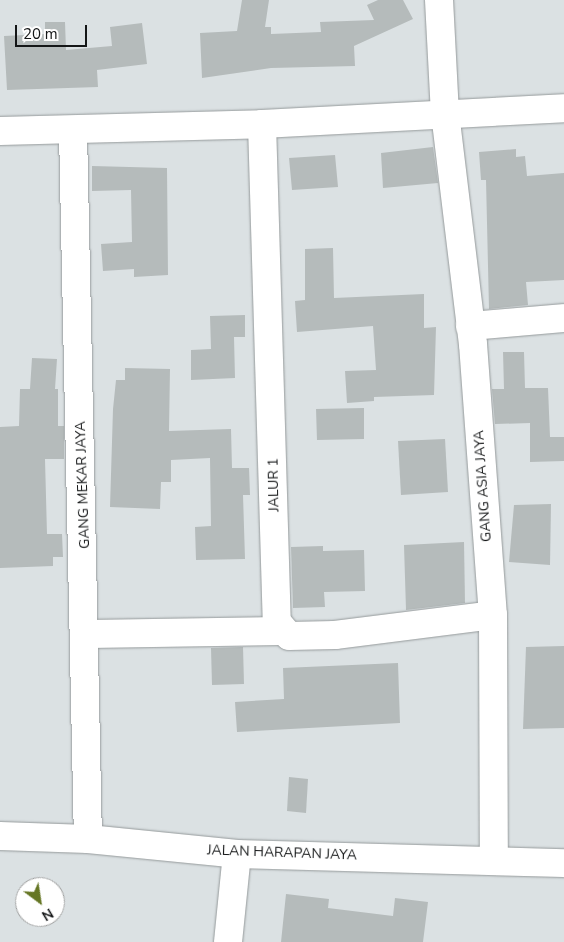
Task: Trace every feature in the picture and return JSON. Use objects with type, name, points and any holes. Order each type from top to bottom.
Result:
[{"type":"street","name":"GANG ASIA JAYA","points":[[439,0],[444,113],[470,326],[493,615],[494,860]]},
{"type":"street","points":[[0,131],[73,131],[262,124],[564,108]]},
{"type":"street","name":"JALUR 1","points":[[262,124],[271,286],[276,611],[284,631]]},
{"type":"street","name":"GANG MEKAR JAYA","points":[[73,131],[86,634],[88,839]]},
{"type":"street","points":[[470,326],[564,318]]},
{"type":"street","points":[[86,634],[284,631],[289,636],[336,636],[493,615]]},
{"type":"street","name":"JALAN HARAPAN JAYA","points":[[0,836],[88,839],[237,854],[564,863]]},
{"type":"street","points":[[228,942],[237,854]]},
{"type":"building","points":[[242,0],[269,0],[265,27],[271,27],[271,34],[321,32],[320,22],[374,20],[367,5],[378,0],[403,0],[413,19],[354,46],[355,66],[271,68],[202,78],[200,33],[237,31]]},
{"type":"building","points":[[45,22],[65,22],[66,50],[112,46],[110,27],[142,23],[147,64],[97,70],[98,87],[7,90],[4,36],[45,34]]},
{"type":"building","points":[[433,147],[438,183],[383,188],[381,153]]},
{"type":"building","points":[[516,149],[516,157],[525,156],[527,176],[564,173],[564,280],[526,282],[528,305],[489,309],[486,180],[481,180],[479,152]]},
{"type":"building","points":[[335,155],[338,187],[292,190],[289,158]]},
{"type":"building","points":[[92,166],[167,168],[168,275],[134,277],[134,269],[103,271],[101,244],[132,242],[131,190],[92,191]]},
{"type":"building","points":[[333,248],[334,298],[424,294],[424,328],[436,327],[434,395],[374,397],[374,401],[347,403],[345,371],[376,370],[373,326],[297,332],[295,301],[305,300],[305,249]]},
{"type":"building","points":[[245,315],[245,337],[234,337],[235,378],[191,380],[191,350],[211,349],[210,316]]},
{"type":"building","points":[[503,352],[524,352],[525,388],[548,388],[550,437],[564,437],[564,461],[530,462],[530,423],[495,424],[492,389],[504,389]]},
{"type":"building","points":[[32,358],[57,359],[55,389],[58,389],[58,426],[64,426],[64,459],[45,459],[47,534],[62,534],[63,557],[53,557],[53,566],[0,568],[0,427],[19,426],[20,389],[30,389]]},
{"type":"building","points":[[125,368],[170,369],[169,431],[231,429],[232,468],[249,468],[250,495],[243,495],[245,559],[196,560],[195,527],[211,526],[210,458],[171,460],[171,482],[161,482],[160,509],[110,507],[113,409],[116,380],[125,380]]},
{"type":"building","points":[[364,408],[364,439],[317,440],[316,409]]},
{"type":"building","points":[[445,439],[448,492],[401,495],[398,441]]},
{"type":"building","points":[[551,504],[550,565],[509,562],[514,505]]},
{"type":"building","points":[[464,542],[465,603],[406,610],[404,545]]},
{"type":"building","points":[[323,546],[323,551],[364,550],[365,591],[324,592],[325,607],[293,608],[291,547]]},
{"type":"building","points":[[564,646],[564,728],[523,729],[526,647]]},
{"type":"building","points":[[243,647],[244,684],[212,685],[211,648]]},
{"type":"building","points":[[398,663],[400,723],[237,732],[235,702],[284,699],[283,668]]},
{"type":"building","points":[[289,777],[308,779],[306,813],[287,811]]},
{"type":"building","points":[[286,894],[329,899],[328,908],[393,916],[395,898],[428,902],[423,942],[281,942]]}]
